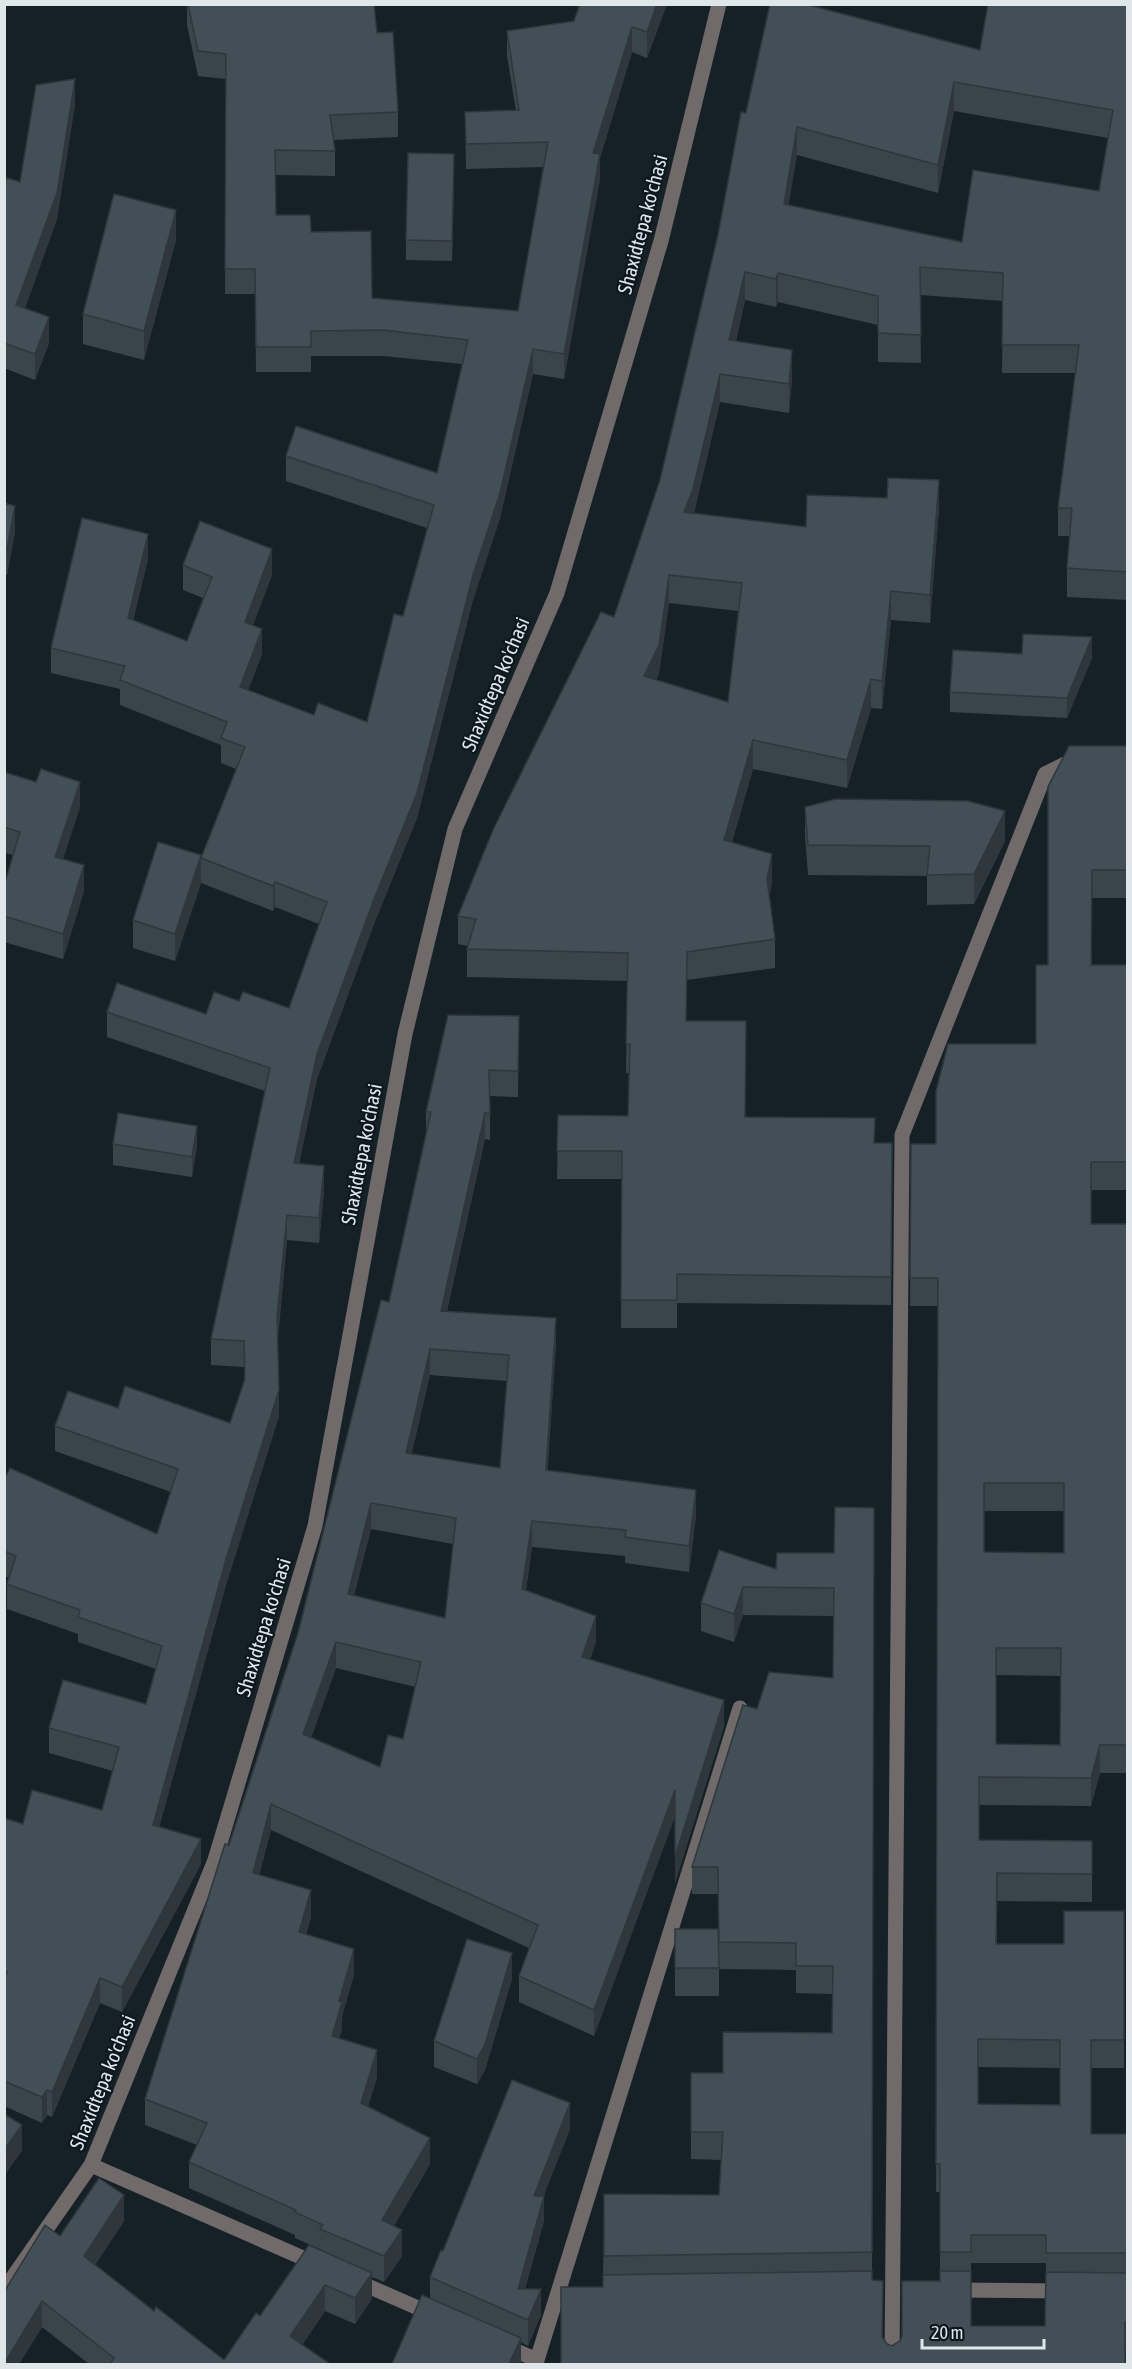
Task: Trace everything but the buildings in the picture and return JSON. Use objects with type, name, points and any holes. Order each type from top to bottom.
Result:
[{"type":"street","name":"Shaxidtepa ko'chasi","points":[[4,2290],[91,2165],[215,1860],[315,1526],[405,1034],[455,829],[557,593],[661,241],[719,4]]},
{"type":"street","points":[[892,2364],[902,1135],[1045,774],[1065,764],[1096,764]]},
{"type":"street","points":[[494,2341],[537,2362],[564,2294],[740,1708]]},
{"type":"street","points":[[91,2165],[450,2322]]},
{"type":"street","points":[[940,2290],[1081,2291]]}]
